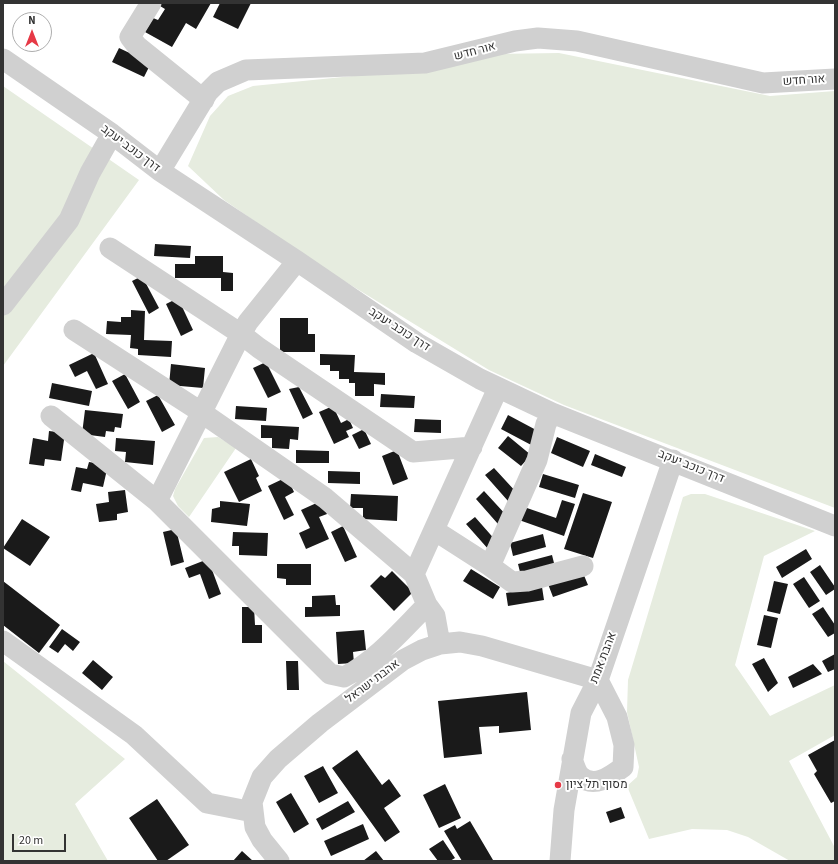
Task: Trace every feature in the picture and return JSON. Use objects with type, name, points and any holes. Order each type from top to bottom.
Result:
[{"type":"street","points":[[151,3],[130,36],[137,46],[204,100]]},
{"type":"street","name":"אור חדש","points":[[160,171],[204,100],[218,82],[246,70],[425,63],[515,41],[538,38],[578,41],[763,83],[835,79]]},
{"type":"street","name":"דרך כוכב יעקב","points":[[3,59],[112,134],[160,171],[297,261],[417,343],[498,388],[552,413],[673,460],[835,526]]},
{"type":"street","points":[[3,305],[69,220],[90,173],[112,134]]},
{"type":"street","points":[[110,248],[241,334],[259,348],[413,452],[472,446]]},
{"type":"street","points":[[157,501],[248,322],[297,261]]},
{"type":"street","points":[[74,330],[201,412],[325,498],[414,574],[427,605],[435,616],[440,644]]},
{"type":"street","points":[[414,574],[498,388]]},
{"type":"street","points":[[490,566],[537,460],[546,424],[552,413]]},
{"type":"street","points":[[51,416],[157,501],[330,674],[344,677],[359,669],[376,656],[427,605]]},
{"type":"street","name":"אהבת אמת","points":[[560,861],[561,839],[572,759],[581,714],[598,680],[673,460]]},
{"type":"street","points":[[434,530],[512,582],[527,581],[583,566]]},
{"type":"street","points":[[3,642],[134,734],[207,803],[253,812]]},
{"type":"street","name":"אהבת ישראל","points":[[280,861],[262,840],[255,826],[252,802],[262,777],[278,760],[320,723],[403,660],[422,650],[440,644],[460,642],[482,646],[598,680]]},
{"type":"street","points":[[572,759],[579,775],[589,781],[607,779],[623,767],[624,745],[617,717],[598,680]]},
{"type":"street","points":[[561,839],[568,856],[573,861]]},
{"type":"shaded area","points":[[559,53],[770,96],[835,91],[835,508],[564,405],[489,370],[323,268],[224,200],[188,166],[210,116],[228,96],[253,86],[353,76],[494,54]]},
{"type":"shaded area","points":[[3,86],[139,180],[3,366]]},
{"type":"shaded area","points":[[218,437],[236,448],[189,517],[178,506],[173,496],[175,489],[204,438]]},
{"type":"shaded area","points":[[691,494],[705,494],[815,531],[764,556],[735,665],[770,716],[835,685],[835,735],[789,761],[835,848],[835,861],[790,861],[748,837],[727,830],[692,829],[649,839],[627,786],[637,777],[639,767],[627,712],[628,680],[683,497]]},
{"type":"shaded area","points":[[3,661],[125,759],[75,804],[108,861],[3,861]]},
{"type":"building","points":[[162,3],[211,3],[196,29],[186,23],[172,47],[145,32],[153,18],[158,20],[165,9],[160,6]]},
{"type":"building","points":[[220,3],[251,3],[238,29],[213,17]]},
{"type":"building","points":[[119,48],[151,63],[144,77],[112,62]]},
{"type":"building","points":[[155,244],[191,246],[190,258],[154,256]]},
{"type":"building","points":[[195,256],[223,256],[223,272],[233,273],[233,291],[221,291],[221,278],[175,278],[175,264],[195,264]]},
{"type":"building","points":[[142,276],[159,308],[149,314],[132,281]]},
{"type":"building","points":[[178,298],[193,330],[181,336],[166,304]]},
{"type":"building","points":[[131,310],[145,311],[144,340],[172,341],[171,357],[138,355],[138,349],[130,348],[131,335],[106,334],[107,321],[121,322],[121,317],[131,317]]},
{"type":"building","points":[[280,318],[308,318],[308,334],[315,334],[315,352],[280,352]]},
{"type":"building","points":[[94,353],[108,384],[96,389],[87,371],[75,377],[69,365]]},
{"type":"building","points":[[320,354],[355,355],[354,372],[385,373],[385,385],[374,384],[374,396],[355,396],[355,383],[349,383],[349,379],[339,379],[339,371],[330,371],[330,365],[320,365]]},
{"type":"building","points":[[266,362],[281,392],[268,398],[253,368]]},
{"type":"building","points":[[171,364],[205,368],[203,388],[169,385]]},
{"type":"building","points":[[125,374],[140,402],[128,409],[112,381]]},
{"type":"building","points":[[52,383],[92,391],[89,406],[49,398]]},
{"type":"building","points":[[299,387],[313,414],[303,419],[289,389]]},
{"type":"building","points":[[381,394],[415,396],[414,408],[380,407]]},
{"type":"building","points":[[158,395],[175,425],[162,432],[146,401]]},
{"type":"building","points":[[236,406],[267,408],[266,421],[235,419]]},
{"type":"building","points":[[333,406],[341,423],[349,419],[353,428],[346,431],[349,437],[334,444],[319,412]]},
{"type":"building","points":[[85,410],[123,414],[121,428],[115,427],[114,432],[106,431],[105,437],[82,434]]},
{"type":"building","points":[[508,415],[538,431],[535,447],[501,429]]},
{"type":"building","points":[[415,419],[441,420],[441,433],[414,432]]},
{"type":"building","points":[[261,425],[299,427],[298,440],[290,439],[289,449],[272,448],[272,438],[261,438]]},
{"type":"building","points":[[364,429],[371,444],[359,449],[352,435]]},
{"type":"building","points":[[49,431],[65,433],[61,461],[45,459],[44,466],[29,464],[33,438],[48,441]]},
{"type":"building","points":[[508,436],[531,455],[521,466],[498,448]]},
{"type":"building","points":[[557,437],[590,451],[583,467],[551,453]]},
{"type":"building","points":[[116,438],[155,441],[153,465],[125,462],[126,452],[115,451]]},
{"type":"building","points":[[296,450],[329,451],[329,463],[296,463]]},
{"type":"building","points":[[397,450],[408,479],[393,485],[382,456]]},
{"type":"building","points":[[595,454],[626,467],[622,477],[591,465]]},
{"type":"building","points":[[251,459],[259,476],[256,478],[262,491],[239,502],[224,472]]},
{"type":"building","points":[[89,462],[108,465],[103,487],[83,483],[81,492],[71,490],[76,467],[87,469]]},
{"type":"building","points":[[494,468],[517,493],[508,501],[485,475]]},
{"type":"building","points":[[328,471],[360,472],[360,484],[328,483]]},
{"type":"building","points":[[543,474],[579,485],[575,498],[539,487]]},
{"type":"building","points":[[287,477],[294,492],[285,497],[294,515],[284,520],[268,486]]},
{"type":"building","points":[[125,490],[128,512],[117,514],[117,520],[99,522],[96,504],[109,502],[108,492]]},
{"type":"building","points":[[484,491],[507,516],[498,524],[476,499]]},
{"type":"building","points":[[583,493],[612,502],[593,558],[564,549]]},
{"type":"building","points":[[351,494],[398,496],[397,521],[363,519],[363,508],[350,508]]},
{"type":"building","points":[[562,500],[575,504],[564,536],[519,520],[524,507],[556,518]]},
{"type":"building","points":[[220,501],[250,504],[247,526],[211,522],[212,509],[220,507]]},
{"type":"building","points":[[321,501],[327,514],[319,517],[329,539],[306,549],[299,533],[310,528],[301,510]]},
{"type":"building","points":[[475,517],[497,542],[489,550],[466,524]]},
{"type":"building","points":[[22,519],[50,537],[30,566],[3,548]]},
{"type":"building","points":[[343,526],[357,557],[345,562],[331,532]]},
{"type":"building","points":[[176,529],[184,562],[171,566],[163,532]]},
{"type":"building","points":[[233,532],[268,533],[267,556],[239,555],[239,546],[232,546]]},
{"type":"building","points":[[543,534],[546,547],[513,556],[510,543]]},
{"type":"building","points":[[806,549],[812,559],[782,578],[776,567]]},
{"type":"building","points":[[552,555],[555,567],[521,576],[518,564]]},
{"type":"building","points":[[208,559],[221,594],[209,599],[200,574],[189,578],[185,568]]},
{"type":"building","points":[[277,564],[311,564],[311,585],[286,585],[286,579],[277,578]]},
{"type":"building","points":[[820,565],[835,587],[835,589],[826,595],[810,572]]},
{"type":"building","points":[[471,569],[500,587],[493,599],[463,581]]},
{"type":"building","points":[[392,571],[413,592],[394,611],[370,586],[381,575],[385,578]]},
{"type":"building","points":[[583,573],[588,585],[553,597],[548,584]]},
{"type":"building","points":[[804,577],[820,601],[809,608],[793,584]]},
{"type":"building","points":[[3,581],[60,625],[39,653],[3,625]]},
{"type":"building","points":[[774,581],[788,584],[780,614],[767,611]]},
{"type":"building","points":[[542,587],[544,600],[508,606],[506,593]]},
{"type":"building","points":[[335,595],[336,605],[340,605],[340,616],[305,617],[305,607],[312,607],[312,596]]},
{"type":"building","points":[[242,607],[254,607],[255,625],[262,625],[262,643],[242,643]]},
{"type":"building","points":[[823,607],[835,625],[835,633],[828,637],[812,614]]},
{"type":"building","points":[[764,615],[778,618],[771,648],[757,645]]},
{"type":"building","points":[[62,629],[80,642],[73,651],[65,644],[58,653],[49,647]]},
{"type":"building","points":[[364,630],[366,650],[353,652],[354,663],[338,664],[336,632]]},
{"type":"building","points":[[835,654],[835,669],[828,672],[822,661]]},
{"type":"building","points":[[764,658],[778,683],[768,692],[752,664]]},
{"type":"building","points":[[93,660],[113,677],[102,690],[82,673]]},
{"type":"building","points":[[286,661],[298,661],[299,690],[287,690]]},
{"type":"building","points":[[813,664],[822,674],[793,688],[788,677]]},
{"type":"building","points":[[527,692],[531,730],[499,733],[499,726],[479,727],[482,754],[444,758],[438,701]]},
{"type":"building","points":[[835,740],[835,801],[831,803],[814,774],[817,771],[808,755]]},
{"type":"building","points":[[357,750],[382,785],[389,779],[401,796],[384,808],[400,832],[385,842],[332,768]]},
{"type":"building","points":[[323,766],[338,793],[319,803],[304,776]]},
{"type":"building","points":[[445,784],[461,818],[439,828],[423,795]]},
{"type":"building","points":[[291,793],[309,824],[294,833],[276,802]]},
{"type":"building","points":[[157,799],[189,845],[166,861],[158,861],[129,818]]},
{"type":"building","points":[[348,801],[355,812],[322,830],[316,819]]},
{"type":"building","points":[[621,807],[625,818],[610,823],[606,812]]},
{"type":"building","points":[[470,821],[493,860],[462,861],[444,831],[455,825],[457,829]]},
{"type":"building","points":[[363,824],[369,839],[331,856],[324,841]]},
{"type":"building","points":[[443,840],[455,858],[450,861],[438,861],[429,849]]},
{"type":"building","points":[[242,851],[253,861],[233,861]]},
{"type":"building","points":[[376,851],[384,861],[363,861]]},
{"type":"place","name":"מסוף תל ציון","points":[[558,785]]}]
